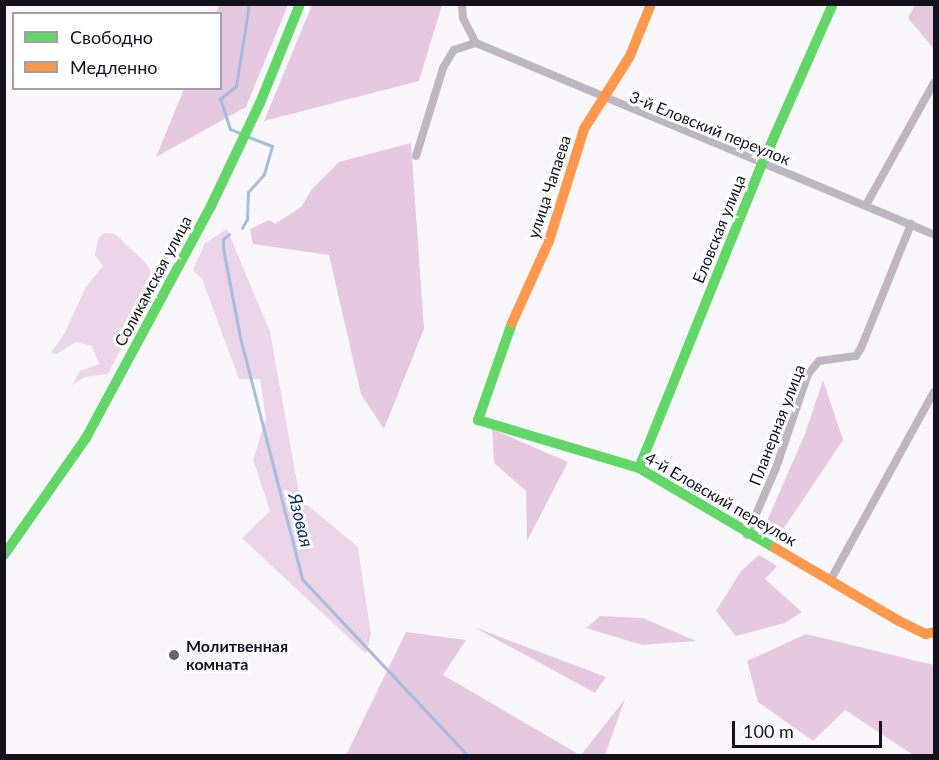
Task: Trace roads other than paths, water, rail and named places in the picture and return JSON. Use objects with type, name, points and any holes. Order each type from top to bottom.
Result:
[{"type":"street","name":"Соликамская улица","points":[[4,555],[86,438],[231,166],[261,103],[300,4]]},
{"type":"street","points":[[416,156],[443,68],[454,50],[476,44],[463,18],[462,4]]},
{"type":"street","name":"улица Чапаева","points":[[478,420],[520,300],[549,241],[584,129],[630,56],[651,4]]},
{"type":"street","name":"Еловская улица","points":[[639,468],[762,164],[833,4]]},
{"type":"street","name":"3-й Еловский переулок","points":[[476,44],[604,99],[866,205],[934,236]]},
{"type":"street","points":[[866,205],[934,82]]},
{"type":"street","name":"Планерная улица","points":[[747,535],[776,468],[808,374],[819,361],[856,356],[911,224]]},
{"type":"street","points":[[831,579],[934,392]]},
{"type":"street","name":"4-й Еловский переулок","points":[[478,420],[639,468],[747,535],[831,579],[899,621],[926,634],[934,632]]},
{"type":"waterway","name":"Язовая","points":[[242,134],[230,129],[220,99],[236,86],[249,4]]},
{"type":"waterway","name":"Язовая","points":[[242,228],[247,219],[248,192],[264,174],[272,146],[248,137]]},
{"type":"waterway","name":"Язовая","points":[[229,234],[223,239],[223,248],[240,337],[302,579],[468,756]]},
{"type":"place","name":"Молитвенная комната","points":[[174,655]]}]
